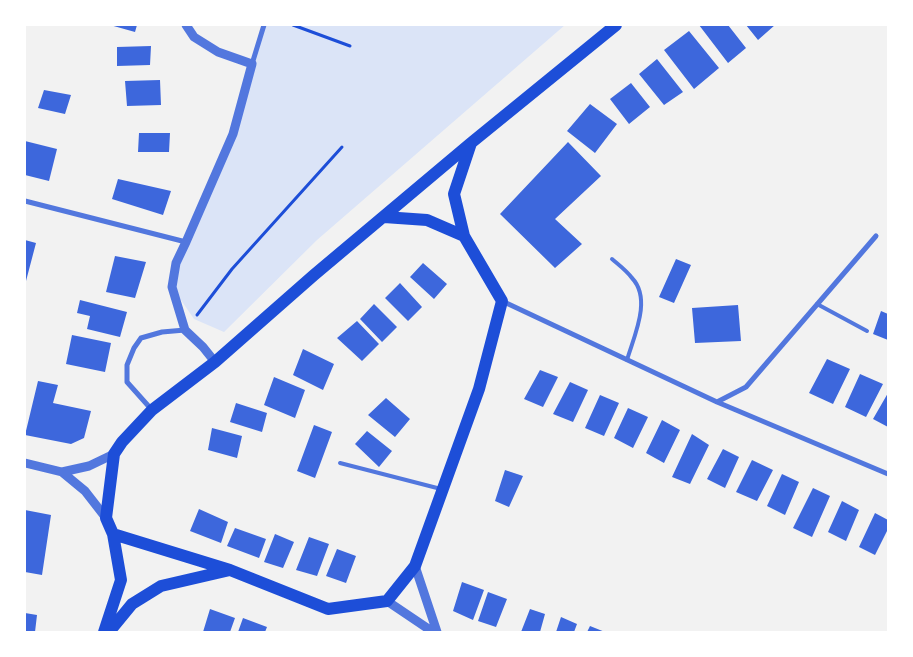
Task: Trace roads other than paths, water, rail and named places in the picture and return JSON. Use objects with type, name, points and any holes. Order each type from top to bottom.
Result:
[{"type":"main road","points":[[104,632],[121,580],[113,534],[106,518],[114,454],[122,442],[152,410],[215,362],[314,275],[471,143],[616,25]]},
{"type":"main road","points":[[113,534],[230,570],[328,609],[387,601],[415,566],[479,389],[502,301],[464,236],[454,194],[471,143]]},
{"type":"main road","points":[[384,217],[428,220],[464,236]]},
{"type":"main road","points":[[109,632],[132,604],[161,586],[230,570]]},
{"type":"street","points":[[186,25],[194,37],[218,52],[252,64]]},
{"type":"street","points":[[215,362],[185,330],[172,287],[176,263],[233,134],[264,25]]},
{"type":"street","points":[[25,201],[186,242]]},
{"type":"street","points":[[717,402],[746,387],[876,236]]},
{"type":"street","points":[[502,301],[717,402],[888,474]]},
{"type":"street","points":[[152,410],[127,382],[127,365],[134,348],[141,338],[162,332],[185,330]]},
{"type":"street","points":[[62,472],[89,466],[114,454]]},
{"type":"street","points":[[25,463],[62,472],[85,490],[106,518]]},
{"type":"street","points":[[415,566],[435,632]]},
{"type":"street","points":[[387,601],[435,632]]},
{"type":"lane","points":[[612,260],[634,279],[642,296],[639,320],[627,360]]},
{"type":"lane","points":[[818,304],[867,331]]},
{"type":"lane","points":[[340,464],[443,490]]}]
